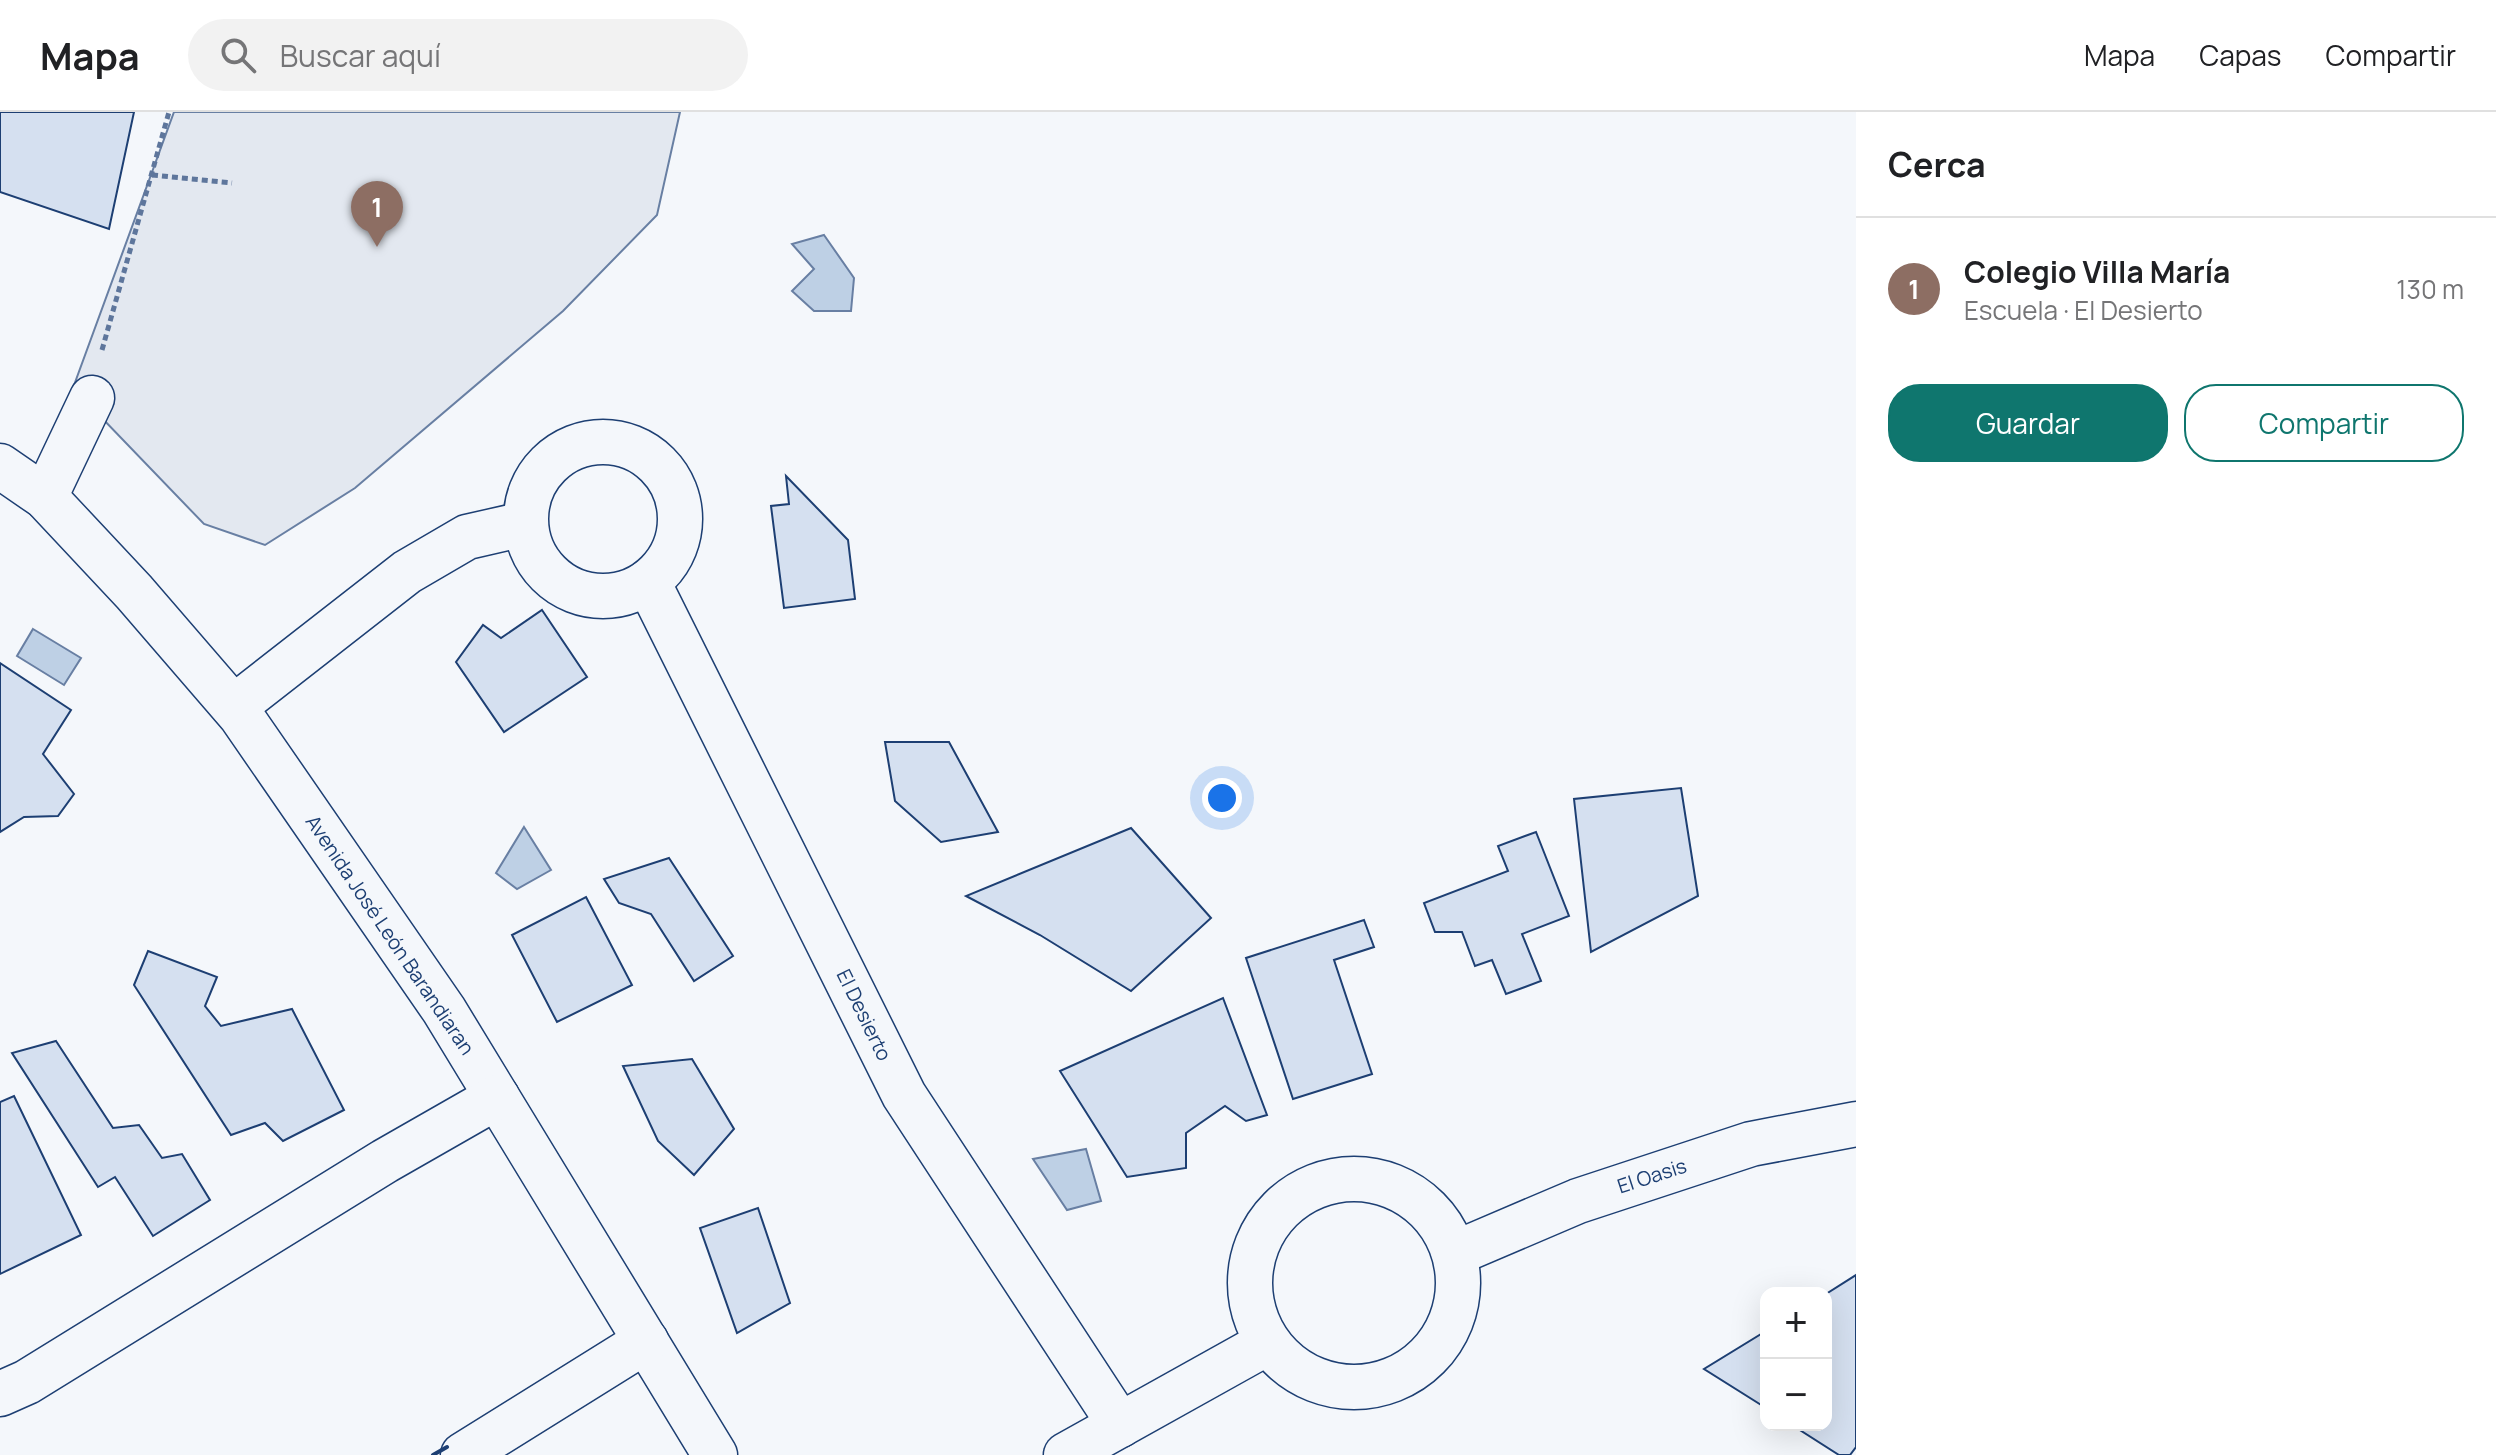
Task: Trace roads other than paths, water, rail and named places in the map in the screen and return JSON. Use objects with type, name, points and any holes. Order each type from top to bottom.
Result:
[{"type":"street","points":[[45,497],[92,398]]},
{"type":"street","points":[[610,441],[636,448],[658,464],[674,486],[680,512],[679,539],[667,563],[648,582],[627,593],[604,597],[580,593],[559,584],[541,567],[529,547],[524,524],[528,497],[540,473],[558,454],[584,444],[610,441]]},
{"type":"street","name":"Avenida José León Barandiaran","points":[[0,466],[45,497],[234,707],[444,1010],[715,1455]]},
{"type":"street","points":[[234,707],[407,572],[467,537],[524,524]]},
{"type":"street","name":"El Desierto","points":[[648,582],[904,1095],[1120,1425]]},
{"type":"street","points":[[0,1394],[27,1382],[385,1161],[497,1097]]},
{"type":"street","name":"El Oasis","points":[[1456,1253],[1578,1201],[1751,1144],[1856,1124]]},
{"type":"street","points":[[1343,1178],[1379,1181],[1413,1196],[1440,1221],[1456,1253],[1459,1286],[1453,1318],[1437,1347],[1413,1369],[1385,1384],[1351,1388],[1319,1382],[1290,1366],[1267,1343],[1252,1310],[1249,1274],[1257,1239],[1278,1209],[1308,1188],[1343,1178]]},
{"type":"street","points":[[463,1455],[646,1341]]},
{"type":"street","points":[[1066,1455],[1267,1343]]},
{"type":"water","points":[[824,235],[854,278],[851,311],[814,311],[792,291],[814,269],[792,244]]},
{"type":"water","points":[[33,629],[81,658],[64,685],[17,656]]},
{"type":"water","points":[[524,827],[551,870],[517,889],[496,873]]},
{"type":"water","points":[[1086,1149],[1101,1201],[1067,1210],[1033,1159]]},
{"type":"place","name":"Colegio Villa María","points":[[377,247]]}]
